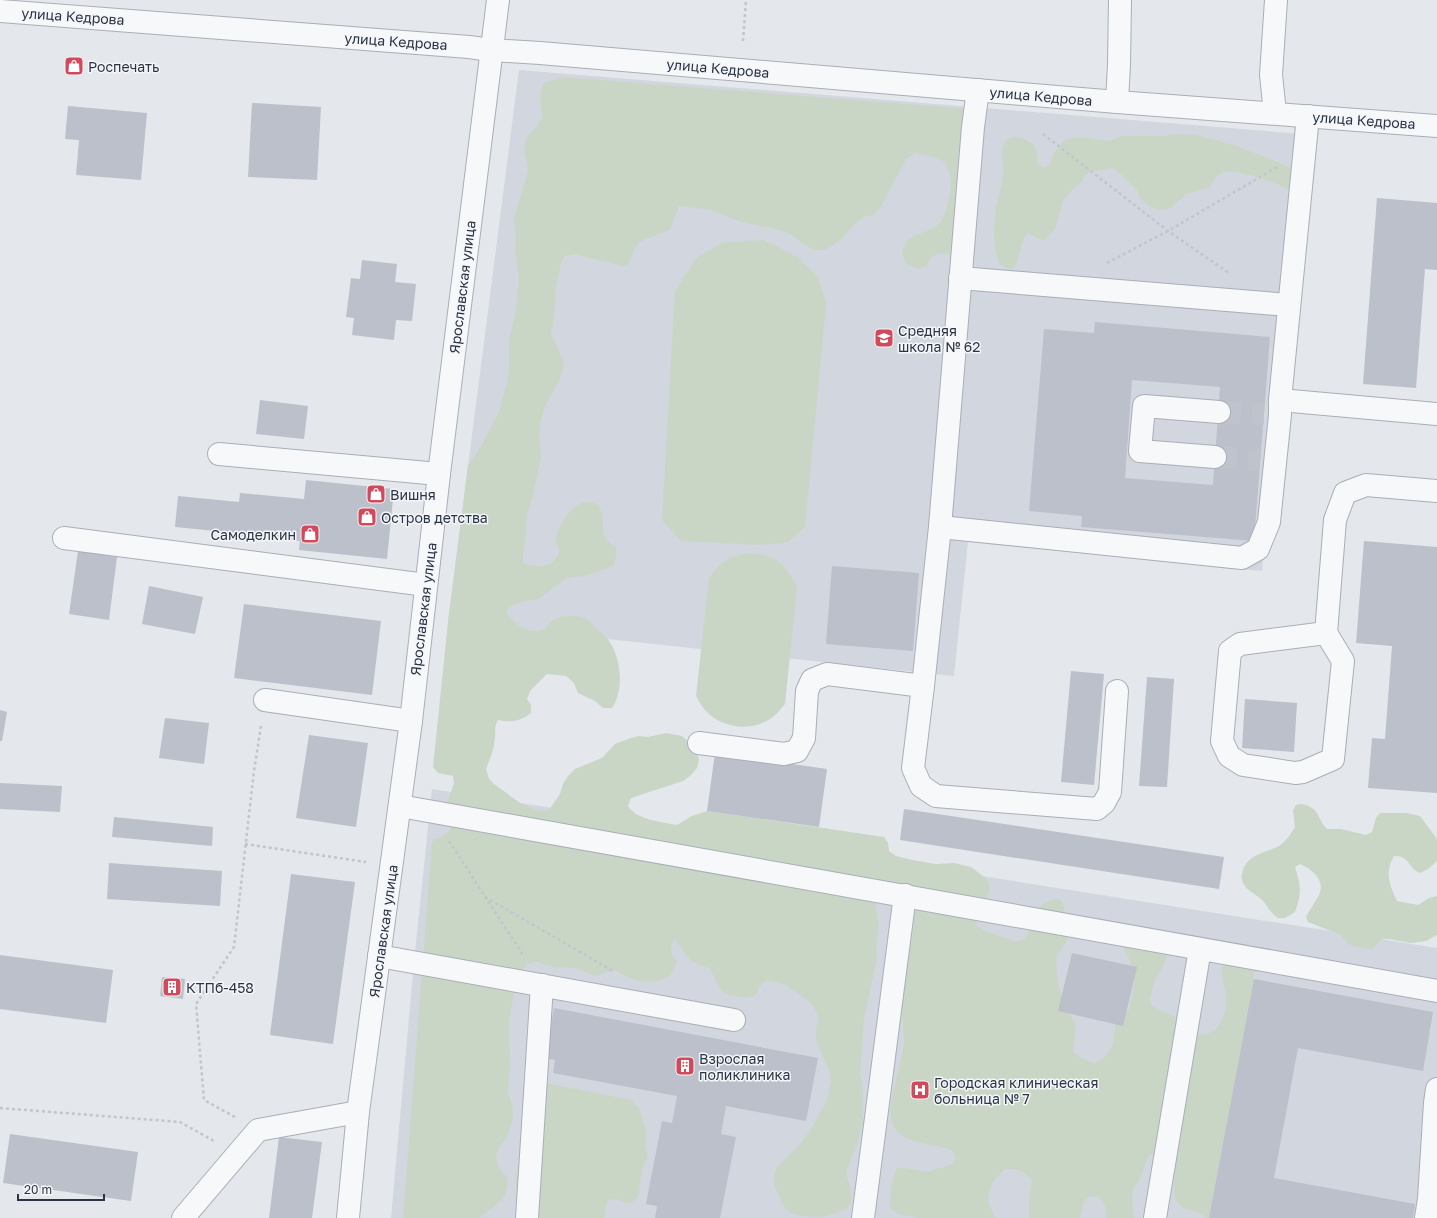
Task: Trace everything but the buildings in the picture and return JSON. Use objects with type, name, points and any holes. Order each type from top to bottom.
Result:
[{"type":"street","name":"Ярославская улица","points":[[348,1218],[358,1112],[411,721],[439,474],[498,0]]},
{"type":"street","points":[[1116,102],[1119,64],[1120,0]]},
{"type":"street","points":[[1275,113],[1271,75],[1276,0]]},
{"type":"street","name":"улица Кедрова","points":[[0,11],[27,6],[453,45],[491,50],[1116,102],[1437,126]]},
{"type":"street","points":[[978,90],[973,127],[940,527],[913,768],[920,786],[936,796],[1097,809],[1104,803],[1110,792],[1117,691]]},
{"type":"street","points":[[940,527],[1242,558],[1258,549],[1269,522],[1268,460],[1289,305],[1308,116]]},
{"type":"street","points":[[960,278],[1289,305]]},
{"type":"street","points":[[1215,457],[1140,451],[1144,406],[1219,412]]},
{"type":"street","points":[[1275,410],[1437,414]]},
{"type":"street","points":[[219,454],[439,474]]},
{"type":"street","points":[[1326,633],[1240,644],[1230,651],[1222,741],[1229,756],[1243,765],[1295,773],[1303,772],[1333,759],[1343,661],[1326,633],[1335,520],[1345,493],[1366,485],[1437,491]]},
{"type":"street","points":[[64,538],[426,585]]},
{"type":"street","points":[[700,743],[784,754],[797,751],[804,738],[807,691],[812,680],[827,674],[923,686]]},
{"type":"street","points":[[266,700],[411,721]]},
{"type":"street","points":[[400,806],[1437,991]]},
{"type":"street","points":[[863,1218],[905,895]]},
{"type":"street","points":[[1155,1218],[1200,949]]},
{"type":"street","points":[[379,956],[734,1020]]},
{"type":"street","points":[[527,1218],[542,985]]},
{"type":"street","points":[[1426,1218],[1429,1199],[1437,1089]]},
{"type":"street","points":[[183,1218],[258,1130],[358,1112]]},
{"type":"path","points":[[743,41],[746,0]]},
{"type":"path","points":[[1043,134],[1168,231],[1230,274]]},
{"type":"path","points":[[1105,264],[1168,231],[1305,151]]},
{"type":"path","points":[[258,1130],[204,1100],[196,1004],[234,947],[254,771],[266,700]]},
{"type":"path","points":[[430,811],[542,985]]},
{"type":"path","points":[[245,844],[392,865]]},
{"type":"path","points":[[485,897],[615,972]]},
{"type":"path","points":[[0,1108],[180,1122],[237,1154]]},
{"type":"shaded area","name":"Средняя школа № 62","points":[[519,70],[1302,134],[1262,571],[968,542],[954,676],[448,622]]},
{"type":"shaded area","name":"Городская клиническая больница № 7","points":[[432,789],[1437,948],[1437,1218],[391,1218],[414,962]]},
{"type":"green space","points":[[562,77],[969,109],[957,257],[943,253],[935,255],[926,266],[917,269],[907,264],[903,257],[903,247],[909,240],[937,226],[941,222],[947,208],[951,189],[950,176],[945,163],[935,157],[916,153],[907,158],[880,208],[873,215],[864,217],[856,223],[838,242],[824,250],[815,250],[806,246],[790,234],[780,230],[741,222],[712,210],[679,206],[670,229],[638,244],[626,267],[574,254],[565,256],[561,263],[556,288],[554,318],[551,334],[564,362],[560,379],[544,408],[540,425],[539,433],[541,457],[532,499],[527,514],[523,563],[535,566],[544,566],[553,562],[560,552],[556,540],[560,526],[570,512],[583,502],[590,502],[600,508],[605,538],[616,548],[616,556],[614,564],[606,569],[584,576],[566,578],[537,600],[528,600],[509,606],[506,613],[525,629],[534,631],[543,630],[558,618],[576,616],[588,620],[595,628],[606,636],[616,654],[620,673],[619,692],[612,708],[603,708],[595,701],[578,693],[574,683],[566,676],[547,674],[530,691],[527,699],[531,705],[531,713],[516,721],[498,720],[493,749],[486,769],[489,779],[523,805],[540,811],[549,810],[560,794],[563,784],[568,776],[575,769],[602,758],[615,744],[639,736],[648,737],[666,733],[682,736],[697,752],[699,760],[697,768],[683,781],[631,798],[628,806],[632,811],[650,820],[677,825],[692,816],[707,811],[884,837],[888,843],[889,851],[896,856],[936,864],[954,863],[971,867],[983,876],[988,881],[990,889],[987,897],[981,902],[975,919],[977,926],[985,931],[1016,942],[1027,936],[1034,916],[1042,905],[1054,899],[1059,899],[1063,904],[1068,934],[1066,942],[1057,957],[1056,965],[1062,998],[1076,1026],[1073,1051],[1083,1059],[1095,1063],[1104,1058],[1110,1051],[1115,1031],[1115,1022],[1121,1015],[1129,1010],[1133,992],[1133,969],[1129,958],[1120,943],[1165,950],[1166,958],[1163,967],[1154,982],[1150,999],[1152,1006],[1177,1018],[1195,1034],[1203,1035],[1210,1033],[1220,1024],[1223,1017],[1226,996],[1222,973],[1227,957],[1273,969],[1253,972],[1254,979],[1209,1218],[1205,1218],[1204,1214],[1180,1206],[1176,1201],[1174,1188],[1176,1161],[1167,1155],[1161,1154],[1150,1155],[1140,1179],[1133,1190],[1132,1198],[1134,1218],[1106,1218],[1105,1206],[1098,1196],[1088,1197],[1083,1204],[1080,1218],[1029,1218],[1029,1200],[1032,1181],[1020,1171],[1010,1169],[1005,1169],[990,1188],[988,1198],[995,1218],[920,1218],[898,1214],[890,1208],[891,1187],[897,1168],[906,1168],[926,1172],[951,1165],[956,1158],[952,1150],[918,1142],[905,1137],[896,1130],[892,1123],[891,1106],[904,1044],[901,990],[912,937],[913,919],[912,909],[876,901],[879,924],[876,947],[877,958],[864,1019],[860,1074],[863,1090],[863,1121],[856,1149],[851,1157],[846,1173],[850,1187],[851,1203],[846,1209],[830,1215],[819,1217],[801,1216],[791,1213],[784,1207],[775,1187],[774,1178],[776,1168],[801,1143],[813,1126],[827,1100],[831,1081],[829,1071],[816,1040],[816,1029],[819,1019],[814,1007],[786,985],[766,980],[759,987],[756,995],[747,998],[726,994],[719,987],[710,969],[691,961],[674,939],[671,951],[677,962],[669,976],[657,980],[635,980],[614,970],[595,976],[576,968],[555,967],[536,962],[527,964],[521,972],[515,987],[509,1022],[510,1063],[508,1094],[512,1104],[513,1117],[508,1135],[505,1141],[500,1145],[496,1157],[499,1168],[507,1177],[508,1183],[505,1195],[480,1218],[403,1218],[432,843],[434,839],[440,838],[451,830],[446,806],[454,783],[453,776],[438,773],[433,767],[448,622],[468,465],[479,450],[499,412],[507,382],[509,368],[509,340],[516,310],[519,279],[515,250],[516,242],[514,218],[528,171],[524,146],[526,139],[542,117],[540,96],[544,83]]},
{"type":"green space","points":[[1175,134],[1196,135],[1239,147],[1283,164],[1301,175],[1290,191],[1277,184],[1246,174],[1236,172],[1222,173],[1215,179],[1210,187],[1186,194],[1171,208],[1158,210],[1147,205],[1139,196],[1137,190],[1115,169],[1109,168],[1091,171],[1085,175],[1082,181],[1063,201],[1055,229],[1045,240],[1039,239],[1028,233],[1022,241],[1015,266],[1011,270],[1000,265],[996,252],[994,224],[1003,175],[1002,150],[1008,139],[1012,137],[1022,138],[1034,146],[1037,151],[1038,164],[1044,168],[1049,165],[1054,153],[1061,144],[1066,140],[1073,138],[1080,137],[1110,141],[1122,136],[1164,136]]},
{"type":"green space","points":[[764,240],[797,257],[818,277],[826,304],[805,527],[788,542],[762,545],[681,541],[662,520],[675,291],[697,257],[724,242]]},
{"type":"green space","points":[[747,553],[765,556],[778,561],[788,571],[797,587],[785,704],[775,715],[766,721],[748,727],[719,721],[704,709],[696,696],[709,578],[725,561]]},
{"type":"green space","points":[[1302,804],[1312,808],[1315,811],[1327,829],[1341,829],[1366,835],[1372,832],[1376,818],[1380,813],[1407,813],[1420,816],[1437,839],[1437,861],[1428,869],[1420,873],[1413,869],[1404,858],[1394,856],[1389,868],[1389,879],[1397,901],[1418,905],[1429,898],[1437,896],[1437,935],[1426,941],[1411,943],[1383,939],[1372,949],[1348,944],[1341,935],[1308,922],[1306,917],[1319,895],[1321,885],[1317,876],[1313,872],[1300,864],[1295,867],[1299,880],[1300,894],[1295,912],[1285,918],[1278,918],[1272,913],[1262,900],[1245,886],[1242,880],[1242,874],[1247,863],[1251,859],[1279,846],[1286,840],[1295,827],[1293,810],[1296,805]]},
{"type":"green space","points":[[540,1082],[631,1100],[639,1108],[645,1127],[645,1146],[648,1156],[642,1169],[639,1193],[636,1199],[630,1204],[615,1199],[607,1201],[604,1218],[519,1218],[516,1178],[522,1155],[523,1112]]},
{"type":"tunnel","points":[[1219,412],[1264,414]]},
{"type":"tunnel","points":[[1215,457],[1260,460]]},
{"type":"place","name":"Роспечать","points":[[74,66]]},
{"type":"place","name":"Средняя школа № 62","points":[[884,338]]},
{"type":"place","name":"Вишня","points":[[376,494]]},
{"type":"place","name":"Остров детства","points":[[367,517]]},
{"type":"place","name":"Самоделкин","points":[[310,534]]},
{"type":"place","name":"КТПб-458","points":[[172,987]]},
{"type":"place","name":"Взрослая поликлиника","points":[[685,1066]]},
{"type":"place","name":"Городская клиническая больница № 7","points":[[920,1090]]}]
